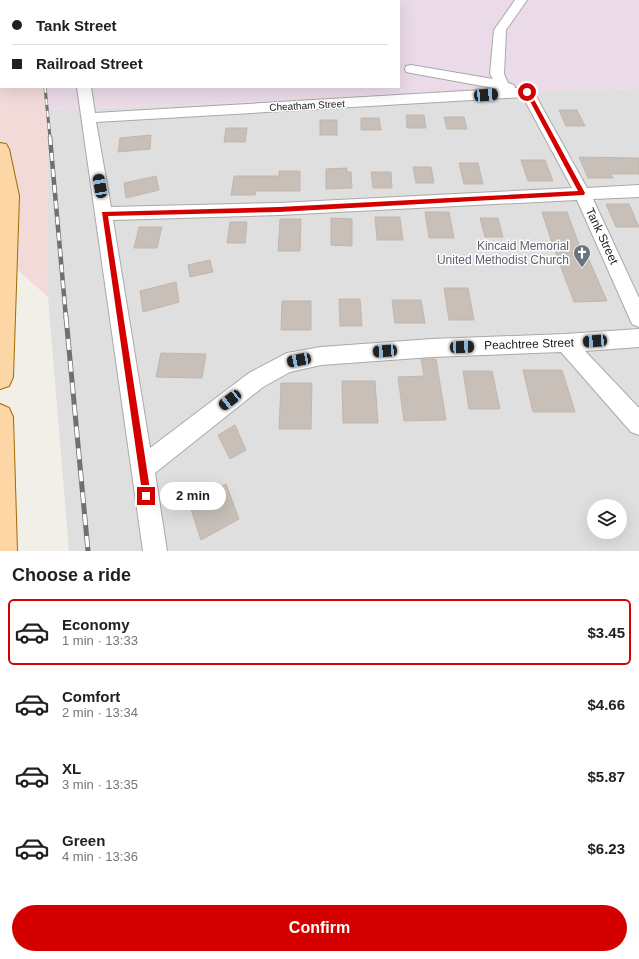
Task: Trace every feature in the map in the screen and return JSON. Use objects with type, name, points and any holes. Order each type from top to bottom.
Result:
[{"type":"main road","points":[[0,377],[4,198],[1,162]]},
{"type":"main road","points":[[0,417],[2,551]]},
{"type":"street","points":[[502,86],[498,74],[500,30],[521,0]]},
{"type":"street","points":[[411,69],[527,92]]},
{"type":"street","points":[[84,88],[155,551]]},
{"type":"street","name":"Cheatham Street","points":[[88,118],[527,92]]},
{"type":"street","name":"Tank Street","points":[[527,92],[582,193],[639,318]]},
{"type":"street","points":[[104,214],[279,209],[639,191]]},
{"type":"street","name":"Peachtree Street","points":[[142,468],[256,380],[287,363],[321,356],[369,352],[639,338]]},
{"type":"street","points":[[565,343],[639,424]]},
{"type":"shaded area","points":[[400,0],[639,0],[639,88],[47,110],[47,88],[400,88]]},
{"type":"shaded area","points":[[0,88],[47,88],[48,297],[0,254]]},
{"type":"shaded area","points":[[639,88],[639,551],[69,551],[48,297],[47,110]]},
{"type":"building","points":[[559,110],[577,110],[585,126],[566,126]]},
{"type":"building","points":[[406,115],[424,115],[426,128],[407,128]]},
{"type":"building","points":[[444,117],[464,117],[467,129],[447,129]]},
{"type":"building","points":[[361,118],[379,118],[381,130],[361,130]]},
{"type":"building","points":[[320,120],[337,120],[337,135],[320,135]]},
{"type":"building","points":[[226,128],[247,128],[245,142],[224,142]]},
{"type":"building","points":[[151,135],[150,149],[118,152],[120,138]]},
{"type":"building","points":[[579,157],[639,158],[639,174],[611,174],[613,178],[588,178]]},
{"type":"building","points":[[521,160],[545,160],[553,181],[528,181]]},
{"type":"building","points":[[459,163],[478,163],[483,184],[464,184]]},
{"type":"building","points":[[413,167],[431,167],[434,183],[416,183]]},
{"type":"building","points":[[347,168],[347,172],[351,172],[352,188],[326,189],[326,169]]},
{"type":"building","points":[[279,171],[300,171],[300,191],[256,191],[255,195],[231,195],[234,176],[279,176]]},
{"type":"building","points":[[371,172],[391,172],[392,188],[373,188]]},
{"type":"building","points":[[156,176],[159,190],[126,198],[124,183]]},
{"type":"building","points":[[606,204],[629,204],[639,227],[616,227]]},
{"type":"building","points":[[425,212],[449,212],[454,238],[429,238]]},
{"type":"building","points":[[542,212],[567,212],[582,253],[586,253],[607,301],[574,302]]},
{"type":"building","points":[[375,217],[400,217],[403,240],[377,240]]},
{"type":"building","points":[[331,218],[352,219],[352,246],[331,245]]},
{"type":"building","points":[[480,218],[498,218],[503,237],[485,237]]},
{"type":"building","points":[[280,219],[301,219],[300,251],[278,251]]},
{"type":"building","points":[[230,222],[247,222],[245,243],[227,243]]},
{"type":"building","points":[[139,227],[162,227],[157,248],[134,248]]},
{"type":"building","points":[[210,260],[213,272],[190,277],[188,265]]},
{"type":"building","points":[[176,282],[179,302],[143,312],[140,291]]},
{"type":"building","points":[[444,288],[468,288],[474,320],[449,320]]},
{"type":"building","points":[[339,299],[360,299],[362,326],[340,326]]},
{"type":"building","points":[[392,300],[421,300],[425,323],[395,323]]},
{"type":"building","points":[[282,301],[311,301],[311,330],[281,330]]},
{"type":"building","points":[[161,353],[206,354],[202,378],[156,377]]},
{"type":"building","points":[[421,359],[436,359],[446,420],[404,421],[398,377],[424,376]]},
{"type":"building","points":[[523,370],[562,370],[575,412],[533,412]]},
{"type":"building","points":[[463,371],[492,371],[500,409],[469,409]]},
{"type":"building","points":[[342,381],[375,381],[378,423],[343,423]]},
{"type":"building","points":[[281,383],[312,383],[311,429],[279,429]]},
{"type":"building","points":[[235,425],[246,450],[230,459],[218,435]]},
{"type":"building","points":[[226,484],[239,519],[201,540],[189,503]]},
{"type":"railway","points":[[45,88],[50,138]]},
{"type":"railway","points":[[50,137],[66,318]]},
{"type":"railway","points":[[66,317],[88,551]]},
{"type":"place","name":"Kincaid Memorial United Methodist Church","points":[[582,268]]},
{"type":"route","points":[[146,496],[104,214],[279,209],[582,193],[527,92]]}]
